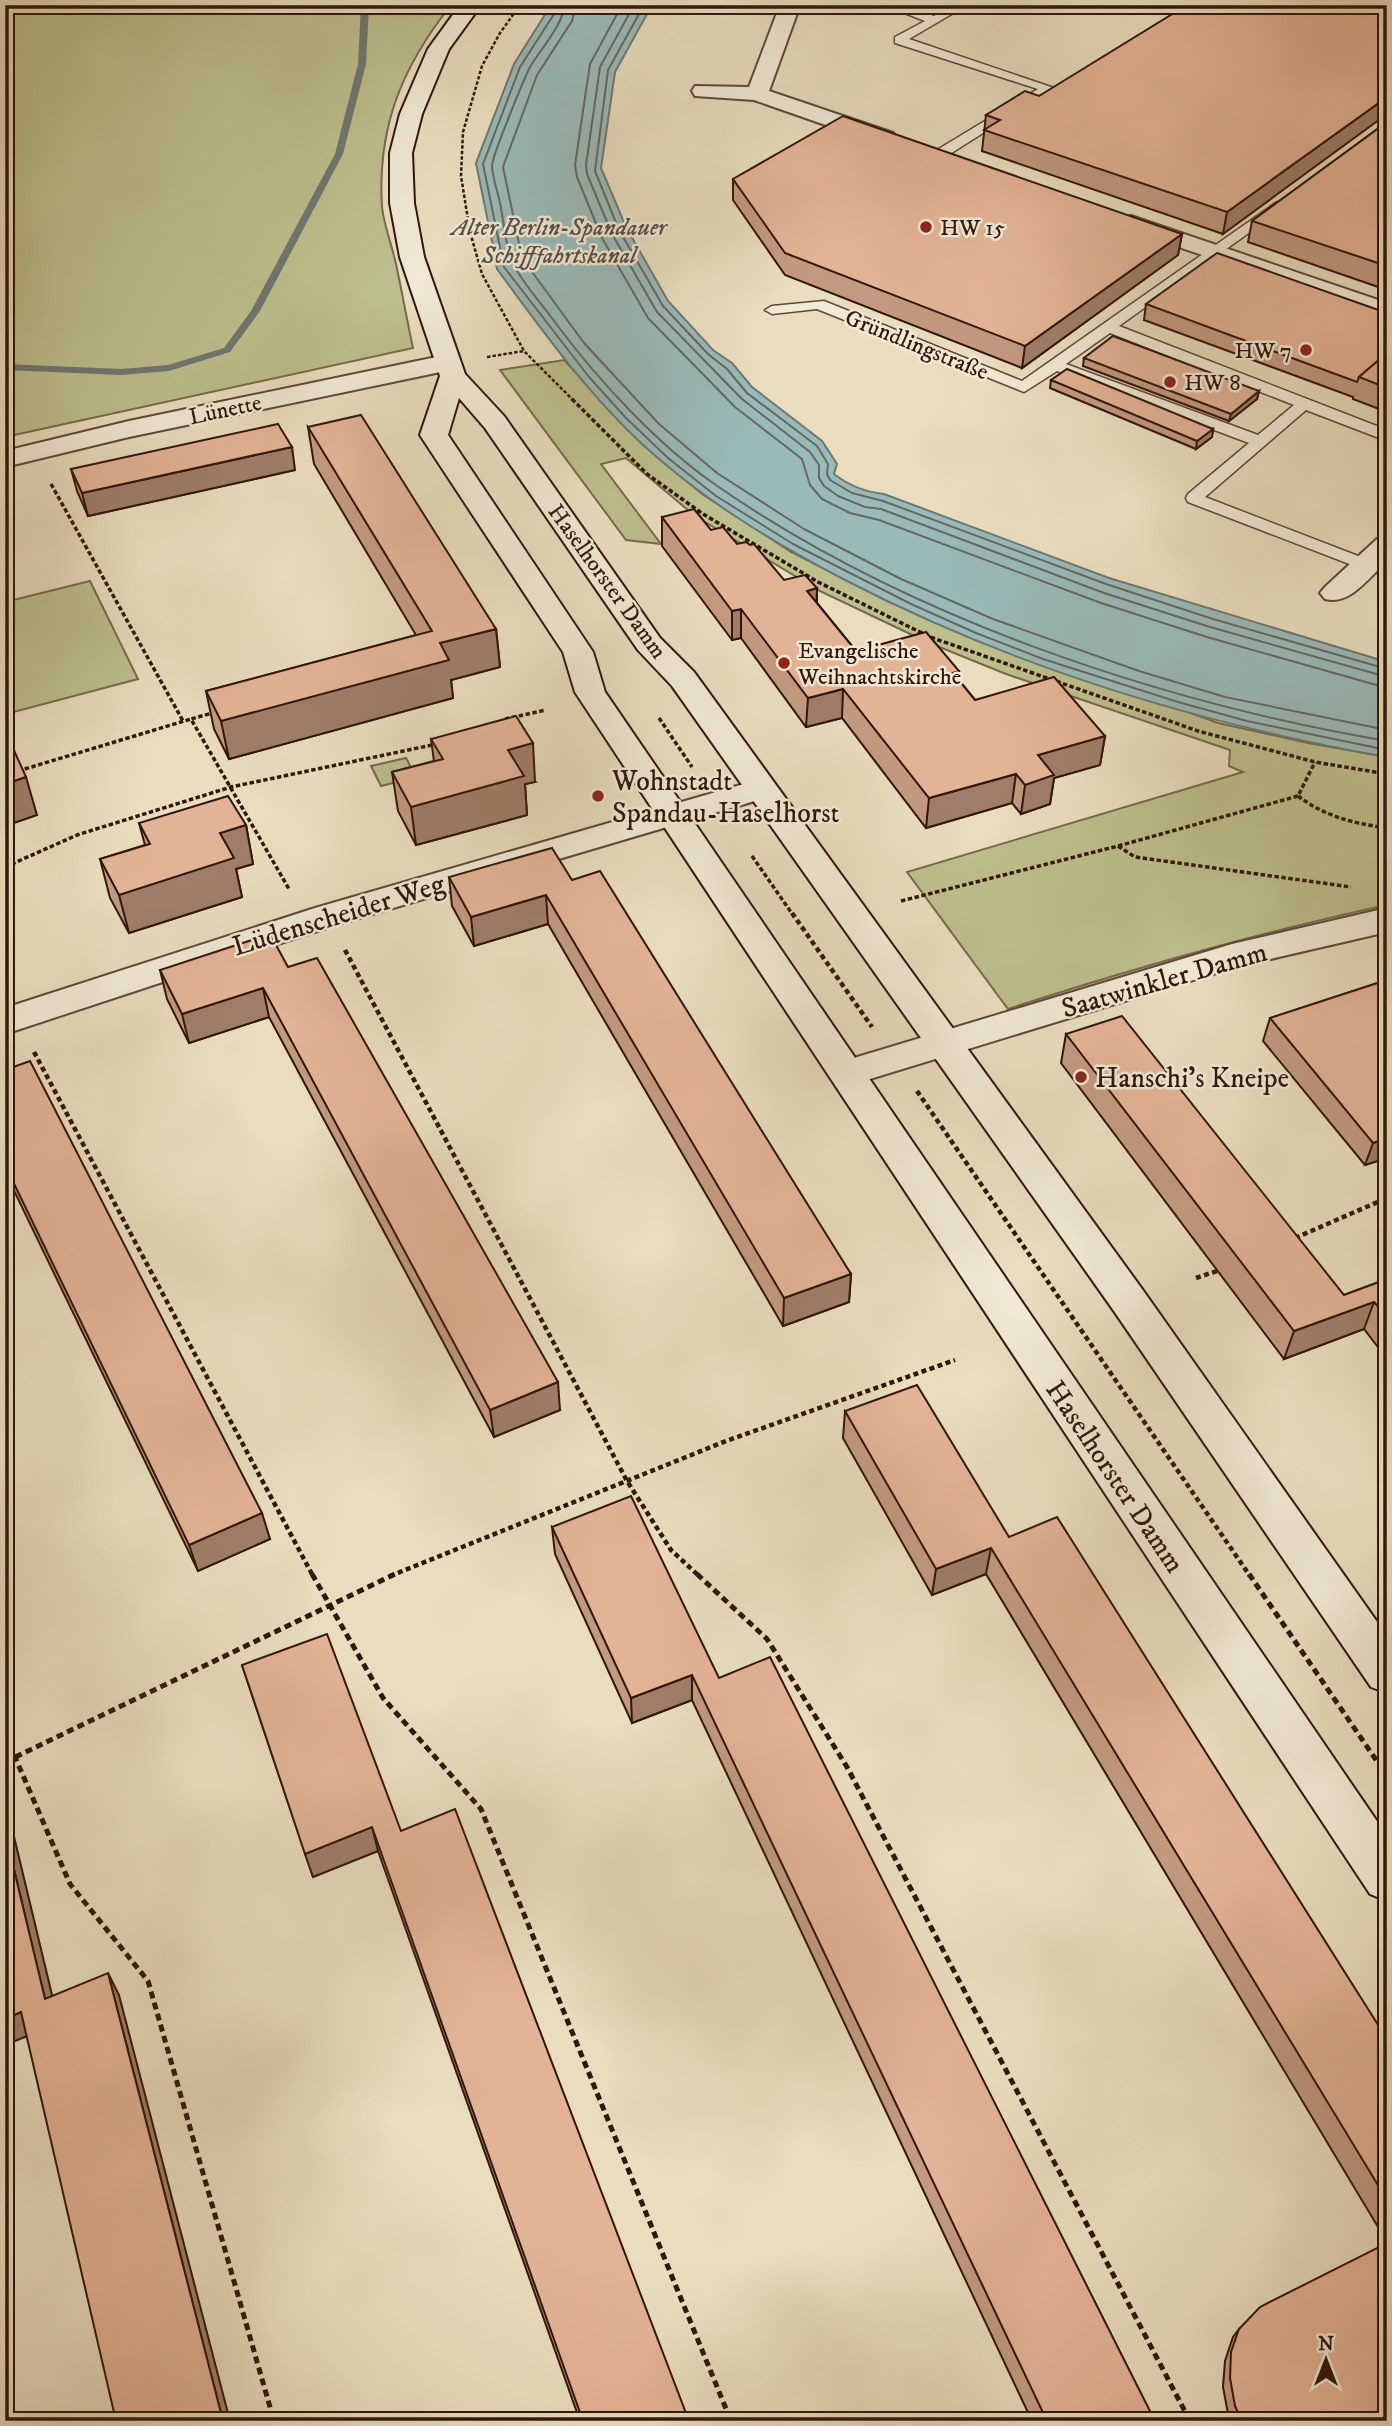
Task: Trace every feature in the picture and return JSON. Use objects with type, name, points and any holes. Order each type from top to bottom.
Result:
[{"type":"street","points":[[449,369],[412,257],[402,203],[401,153],[411,114],[439,49],[471,5]]},
{"type":"street","points":[[757,94],[790,5]]},
{"type":"street","points":[[703,91],[757,94],[964,165]]},
{"type":"street","points":[[1108,215],[1387,312]]},
{"type":"street","name":"Lünette","points":[[5,459],[129,429],[449,369]]},
{"type":"street","name":"Haselhorster Damm","points":[[449,369],[495,422],[649,644],[683,679],[1128,1300],[1387,1674]]},
{"type":"street","name":"Haselhorster Damm","points":[[449,369],[434,435],[578,652],[590,692],[1387,1878]]},
{"type":"street","points":[[1335,593],[1387,545]]},
{"type":"street","points":[[673,814],[761,789]]},
{"type":"street","name":"Lüdenscheider Weg","points":[[10,1019],[317,918],[673,814]]},
{"type":"street","name":"Saatwinkler Damm","points":[[943,1045],[1232,956],[1387,920]]},
{"type":"street","points":[[847,1073],[943,1045]]},
{"type":"lane","points":[[890,5],[935,19]]},
{"type":"lane","points":[[937,156],[1048,88],[899,40],[961,5]]},
{"type":"lane","name":"Gründlingstraße","points":[[772,310],[819,304],[1024,387],[1289,197]]},
{"type":"lane","points":[[1109,327],[1387,436]]},
{"type":"lane","points":[[1055,365],[1260,441]]},
{"type":"lane","points":[[1304,404],[1194,498],[1365,565]]},
{"type":"path","points":[[520,5],[499,33],[482,66],[464,132],[461,176],[470,232],[482,274],[524,351],[639,467],[703,514],[818,582],[930,637],[1198,731],[1315,762],[1387,774]]},
{"type":"path","points":[[51,484],[183,721]]},
{"type":"path","points":[[497,722],[546,710]]},
{"type":"path","points":[[18,771],[217,712]]},
{"type":"path","points":[[191,719],[231,787],[317,918],[627,1481],[671,1550],[767,1639],[847,1767],[1190,2421]]},
{"type":"path","points":[[5,867],[77,835],[231,787],[448,740]]},
{"type":"path","points":[[901,901],[1118,846],[1298,796],[1315,762]]},
{"type":"path","points":[[1298,796],[1321,815],[1387,828]]},
{"type":"path","points":[[1118,846],[1135,857],[1360,889]]},
{"type":"path","points":[[750,852],[1387,1776]]},
{"type":"path","points":[[10,1019],[328,1605],[383,1698],[481,1809],[732,2421]]},
{"type":"path","points":[[1287,1242],[1387,1198]]},
{"type":"path","points":[[1377,1201],[1387,1213]]},
{"type":"path","points":[[1196,1278],[1217,1271]]},
{"type":"path","points":[[5,1762],[373,1583],[726,1441],[955,1360]]},
{"type":"path","points":[[5,1734],[70,1884],[148,1981],[274,2421]]},
{"type":"green space","points":[[5,5],[451,5],[406,75],[396,99],[384,150],[383,214],[413,348],[5,437]]},
{"type":"green space","points":[[564,360],[641,443],[702,494],[791,552],[889,602],[1218,723],[1387,757],[1387,905],[1196,952],[1008,1009],[907,872],[1243,772],[1229,766],[1230,750],[1006,674],[927,642],[820,591],[695,516],[626,458],[601,464],[661,544],[626,540],[500,370]]},
{"type":"green space","points":[[90,581],[138,679],[6,714],[5,602]]},
{"type":"green space","points":[[406,758],[416,777],[381,786],[371,766]]},
{"type":"water","name":"Alter Berlin-Spandauer Schifffahrtskanal","points":[[551,5],[652,5],[615,72],[601,168],[626,227],[668,301],[713,350],[732,363],[752,387],[822,441],[837,464],[834,474],[870,492],[884,494],[1109,578],[1387,662],[1387,757],[1317,744],[1179,710],[1110,689],[976,641],[847,581],[793,551],[714,502],[642,444],[583,382],[497,269],[476,163],[514,64]]},
{"type":"building","points":[[1187,5],[1387,5],[1387,97],[1227,212],[984,130],[1000,120],[986,115],[1025,91],[1039,96]]},
{"type":"building","name":"HW 15","points":[[843,116],[1182,234],[1025,346],[785,253],[733,179]]},
{"type":"building","points":[[1387,122],[1387,266],[1252,221]]},
{"type":"building","name":"HW 7","points":[[1217,253],[1387,313],[1387,353],[1359,377],[1357,382],[1146,304]]},
{"type":"building","name":"HW 8","points":[[1113,336],[1259,391],[1231,414],[1084,358]]},
{"type":"building","points":[[1387,353],[1387,388],[1359,377]]},
{"type":"building","points":[[1067,369],[1213,429],[1197,441],[1051,380]]},
{"type":"building","points":[[361,415],[496,629],[440,643],[449,660],[221,721],[206,691],[432,631],[308,427]]},
{"type":"building","points":[[278,424],[292,447],[82,493],[71,469]]},
{"type":"building","points":[[694,509],[711,530],[723,527],[737,544],[754,544],[784,580],[805,575],[817,588],[807,591],[856,651],[926,632],[959,671],[953,673],[975,700],[1054,677],[1105,736],[1038,755],[1054,775],[1025,785],[1016,774],[929,798],[843,689],[808,698],[741,609],[732,611],[662,517]]},
{"type":"building","points":[[516,716],[533,743],[508,750],[524,776],[411,807],[392,772],[443,759],[431,739]]},
{"type":"building","points":[[12,746],[26,777],[5,784],[5,748]]},
{"type":"building","points":[[228,796],[246,825],[220,833],[234,858],[119,895],[100,859],[150,844],[139,823]]},
{"type":"building","points":[[552,848],[572,880],[600,871],[851,1274],[784,1298],[546,895],[471,917],[449,877]]},
{"type":"building","points":[[270,934],[288,967],[317,958],[558,1382],[490,1410],[263,988],[182,1014],[160,970]]},
{"type":"building","points":[[1387,980],[1387,1138],[1373,1143],[1270,1018]]},
{"type":"building","points":[[1122,1016],[1344,1295],[1387,1279],[1387,1317],[1374,1302],[1294,1331],[1066,1034]]},
{"type":"building","points":[[30,1061],[262,1513],[189,1545],[5,1165],[5,1070]]},
{"type":"building","points":[[917,1385],[1009,1537],[1057,1517],[1387,2039],[1387,2200],[991,1548],[936,1569],[845,1411]]},
{"type":"building","points":[[631,1496],[719,1678],[770,1657],[1155,2421],[1047,2421],[692,1675],[631,1698],[552,1527]]},
{"type":"building","points":[[327,1634],[401,1831],[455,1809],[689,2421],[583,2421],[372,1827],[305,1854],[242,1665]]},
{"type":"building","points":[[5,1832],[45,1999],[108,1973],[223,2421],[116,2421],[21,2012],[5,2019]]},
{"type":"building","points":[[1387,2243],[1387,2421],[1242,2421],[1235,2406],[1230,2378],[1231,2352],[1239,2329],[1260,2307]]},
{"type":"waterway","points":[[5,367],[121,372],[169,368],[227,350],[255,311],[339,154],[362,64],[365,5]]},
{"type":"place","name":"HW 15","points":[[926,227]]},
{"type":"place","name":"HW 7","points":[[1306,350]]},
{"type":"place","name":"HW 8","points":[[1170,382]]},
{"type":"place","name":"Evangelische Weihnachtskirche","points":[[784,663]]},
{"type":"place","name":"Wohnstadt Spandau-Haselhorst","points":[[598,796]]},
{"type":"place","name":"Hanschi's Kneipe","points":[[1081,1077]]}]
